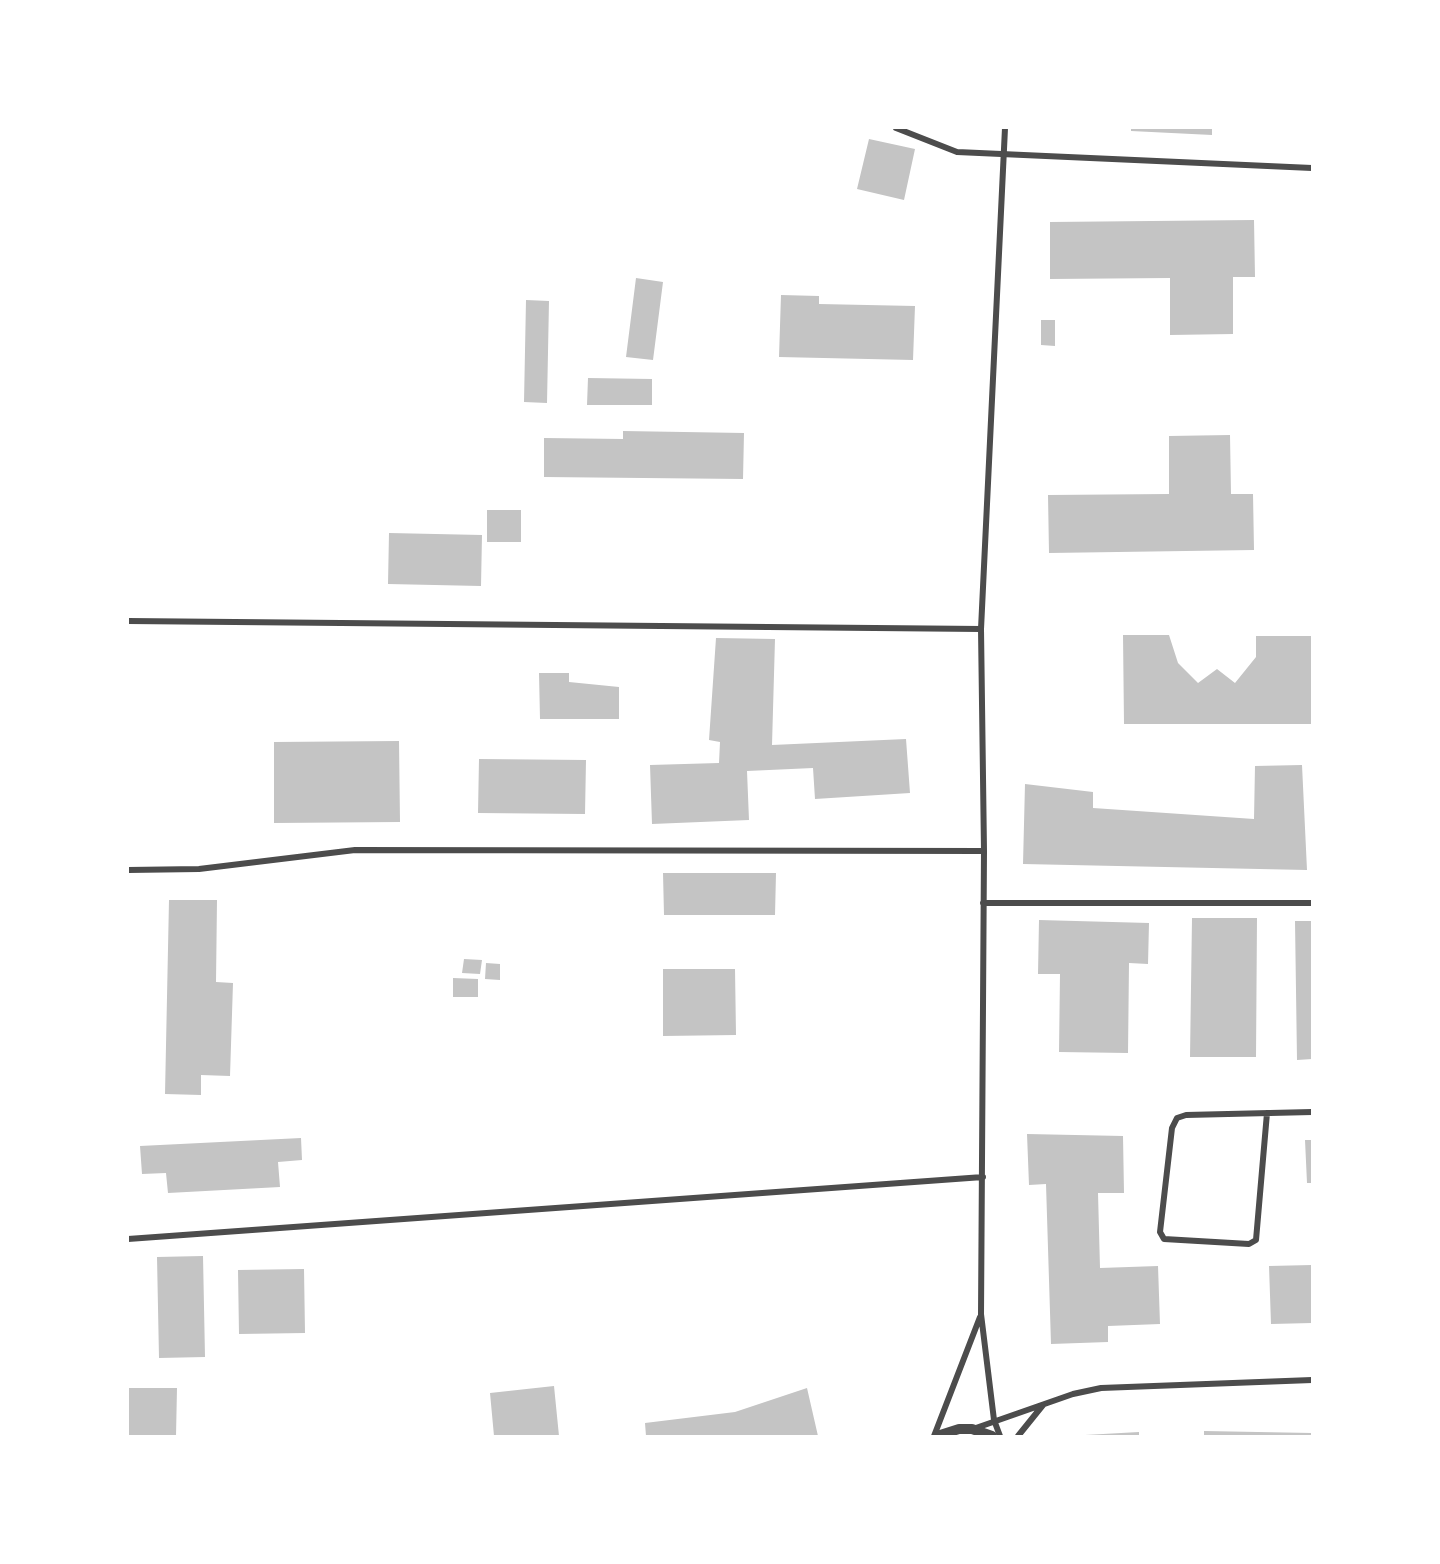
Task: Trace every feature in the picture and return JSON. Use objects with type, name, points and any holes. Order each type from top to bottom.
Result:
[{"type":"street","points":[[896,128],[957,152],[1312,168]]},
{"type":"street","points":[[1000,1437],[993,1420],[981,1314],[984,852],[981,629],[1005,128]]},
{"type":"street","points":[[128,621],[981,629]]},
{"type":"street","points":[[128,870],[199,869],[355,850],[984,852]]},
{"type":"street","points":[[983,903],[1312,903]]},
{"type":"street","points":[[1267,1113],[1256,1240],[1249,1244],[1164,1239],[1160,1232],[1172,1128],[1177,1118],[1186,1115],[1267,1113],[1312,1112]]},
{"type":"street","points":[[128,1239],[983,1177]]},
{"type":"street","points":[[936,1437],[981,1314]]},
{"type":"street","points":[[972,1429],[993,1420],[1101,1388],[1312,1380]]},
{"type":"street","points":[[1018,1437],[1043,1405]]},
{"type":"street","points":[[936,1437],[959,1429],[972,1429],[992,1437]]},
{"type":"building","points":[[1131,128],[1212,128],[1212,135],[1131,131]]},
{"type":"building","points":[[869,139],[915,149],[904,200],[857,189]]},
{"type":"building","points":[[1254,220],[1255,277],[1233,277],[1233,334],[1170,335],[1170,278],[1050,279],[1050,222]]},
{"type":"building","points":[[636,278],[663,282],[653,360],[626,357]]},
{"type":"building","points":[[781,295],[819,296],[819,304],[915,306],[913,360],[779,357]]},
{"type":"building","points":[[526,300],[549,301],[547,403],[524,402]]},
{"type":"building","points":[[1041,320],[1055,320],[1055,346],[1041,345]]},
{"type":"building","points":[[588,378],[652,379],[652,405],[587,405]]},
{"type":"building","points":[[623,431],[744,433],[743,479],[544,477],[544,438],[623,439]]},
{"type":"building","points":[[1230,435],[1231,494],[1253,494],[1254,550],[1049,553],[1048,495],[1169,494],[1169,436]]},
{"type":"building","points":[[487,510],[521,510],[521,542],[487,542]]},
{"type":"building","points":[[389,533],[482,535],[481,586],[388,584]]},
{"type":"building","points":[[1123,635],[1169,635],[1178,663],[1198,683],[1217,669],[1235,683],[1256,657],[1256,636],[1312,636],[1312,724],[1124,724]]},
{"type":"building","points":[[716,638],[775,639],[772,745],[906,739],[910,793],[815,799],[813,768],[747,771],[749,820],[652,824],[650,765],[719,763],[720,742],[709,740]]},
{"type":"building","points":[[539,673],[569,673],[569,682],[619,687],[619,719],[540,719]]},
{"type":"building","points":[[399,741],[400,822],[274,823],[274,742]]},
{"type":"building","points":[[479,759],[586,760],[585,814],[478,813]]},
{"type":"building","points":[[1302,765],[1307,870],[1023,864],[1025,784],[1093,792],[1093,808],[1254,819],[1255,766]]},
{"type":"building","points":[[663,873],[776,873],[775,915],[664,915]]},
{"type":"building","points":[[169,900],[217,900],[216,982],[233,983],[230,1076],[201,1075],[201,1095],[165,1094]]},
{"type":"building","points":[[1192,918],[1257,918],[1256,1057],[1190,1057]]},
{"type":"building","points":[[1039,920],[1149,923],[1148,964],[1129,963],[1128,1053],[1059,1052],[1060,974],[1038,974]]},
{"type":"building","points":[[1295,921],[1312,921],[1312,1059],[1297,1060]]},
{"type":"building","points":[[464,959],[482,960],[480,974],[462,973]]},
{"type":"building","points":[[486,963],[500,964],[500,980],[485,979]]},
{"type":"building","points":[[663,969],[735,969],[736,1035],[663,1036]]},
{"type":"building","points":[[453,978],[478,979],[478,997],[453,997]]},
{"type":"building","points":[[1027,1134],[1123,1136],[1124,1193],[1098,1193],[1100,1268],[1158,1266],[1160,1324],[1108,1326],[1108,1342],[1051,1344],[1046,1184],[1029,1185]]},
{"type":"building","points":[[301,1138],[302,1160],[278,1162],[280,1187],[168,1193],[166,1173],[142,1174],[140,1146]]},
{"type":"building","points":[[1305,1140],[1312,1140],[1312,1183],[1307,1183]]},
{"type":"building","points":[[203,1256],[205,1357],[159,1358],[157,1257]]},
{"type":"building","points":[[1312,1265],[1312,1323],[1271,1324],[1269,1266]]},
{"type":"building","points":[[304,1269],[305,1333],[239,1334],[238,1270]]},
{"type":"building","points":[[554,1386],[559,1436],[494,1436],[490,1393]]},
{"type":"building","points":[[128,1388],[177,1388],[176,1436],[128,1436]]},
{"type":"building","points":[[807,1388],[818,1436],[646,1436],[645,1423],[735,1412]]},
{"type":"building","points":[[1204,1431],[1312,1433],[1312,1436],[1204,1436]]},
{"type":"building","points":[[1139,1432],[1139,1436],[1085,1436],[1085,1435]]}]
